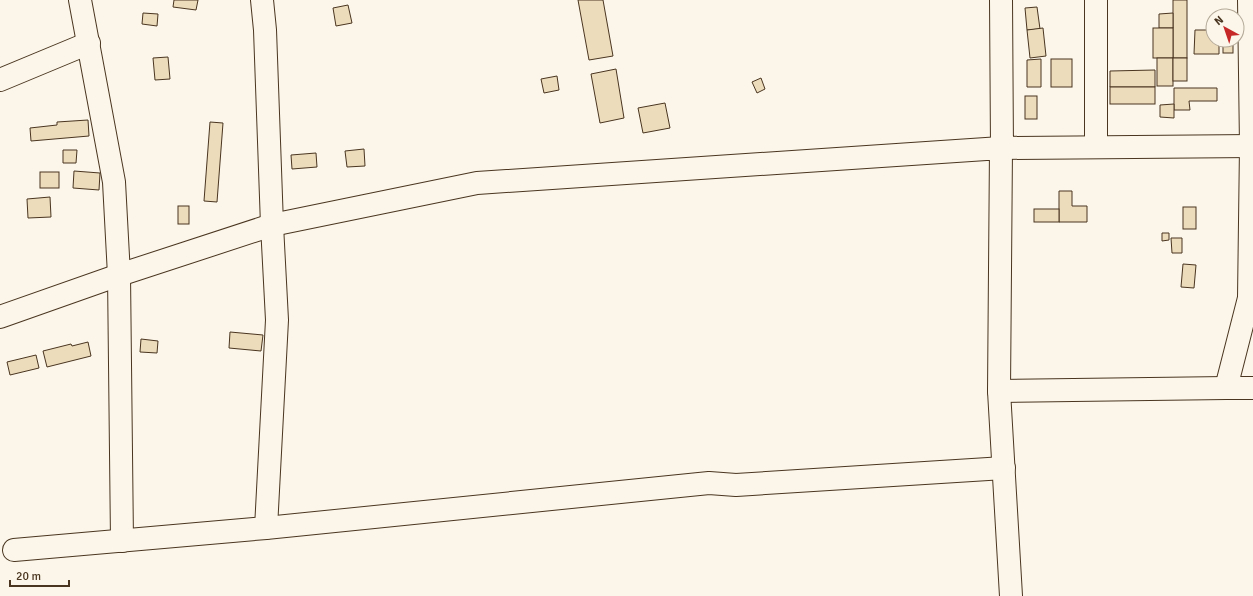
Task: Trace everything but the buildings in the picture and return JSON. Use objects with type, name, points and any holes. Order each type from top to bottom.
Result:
[{"type":"street","points":[[80,0],[114,182],[119,275],[122,541]]},
{"type":"street","points":[[262,0],[265,30],[277,320],[266,528]]},
{"type":"street","points":[[1001,0],[1002,148],[1252,146]]},
{"type":"street","points":[[1096,0],[1096,147]]},
{"type":"street","points":[[1226,388],[1251,298],[1252,146],[1249,0]]},
{"type":"street","points":[[0,80],[89,43]]},
{"type":"street","points":[[0,317],[119,275],[272,225],[478,183],[1001,148],[998,391],[1011,596]]},
{"type":"street","points":[[998,391],[1253,388]]},
{"type":"street","points":[[14,550],[266,528],[709,483],[736,485],[1004,468]]}]
